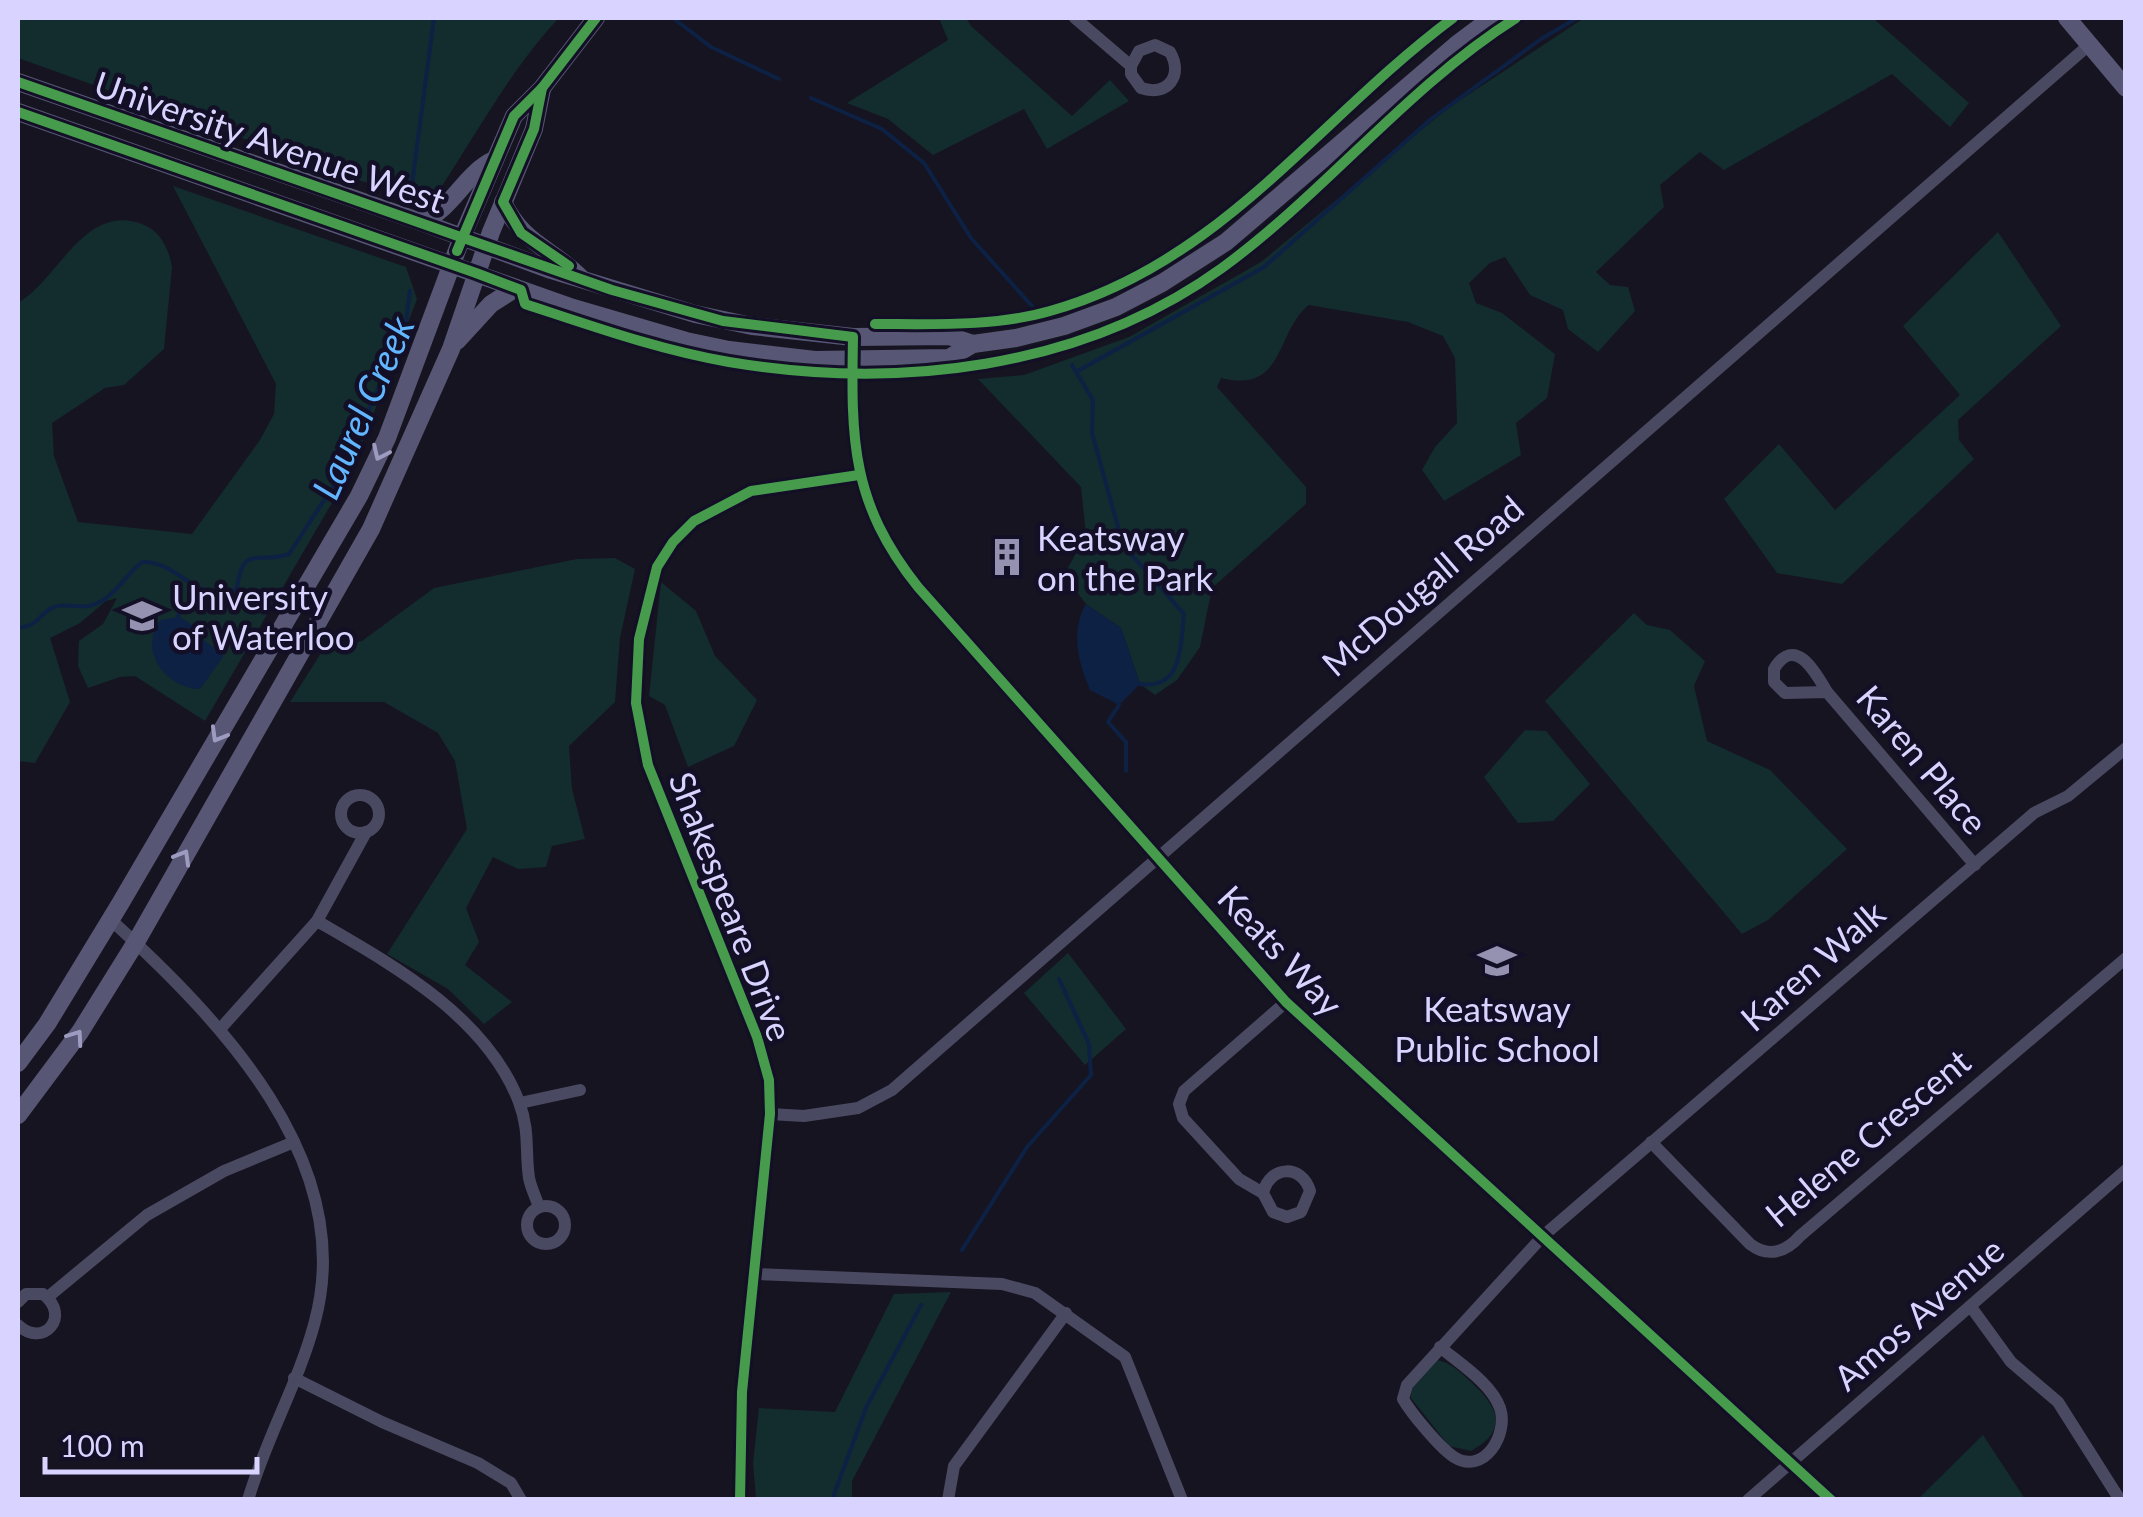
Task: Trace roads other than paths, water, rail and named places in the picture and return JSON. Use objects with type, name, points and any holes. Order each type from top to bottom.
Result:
[{"type":"main road","points":[[18,1062],[111,920],[359,496],[387,438],[462,237],[514,116],[542,88],[596,18]]},
{"type":"main road","name":"University Avenue West","points":[[18,112],[516,288],[686,342],[780,357],[949,358],[973,344],[1064,326],[1116,307],[1162,283],[1226,242],[1492,18]]},
{"type":"main road","points":[[2067,18],[2126,88]]},
{"type":"main road","name":"University Avenue West","points":[[18,82],[585,282],[723,321],[853,337],[949,336],[973,344]]},
{"type":"main road","points":[[18,1115],[80,1032],[136,942],[370,529],[450,350],[476,273],[534,129],[542,88]]},
{"type":"main road","points":[[421,222],[444,209],[476,169],[494,160]]},
{"type":"main road","points":[[504,202],[521,233],[563,260],[585,282]]},
{"type":"main road","points":[[450,350],[491,304],[516,288]]},
{"type":"street","points":[[1076,18],[1131,66]]},
{"type":"street","name":"McDougall Road","points":[[770,1114],[804,1116],[858,1108],[892,1090],[2090,44]]},
{"type":"street","name":"Keats Way","points":[[853,337],[853,422],[859,475],[873,518],[903,569],[1286,1002],[1832,1500]]},
{"type":"street","name":"Shakespeare Drive","points":[[740,1500],[742,1392],[770,1114],[768,1080],[757,1037],[648,765],[636,703],[639,639],[657,566],[694,520],[750,491],[859,475]]},
{"type":"street","name":"Karen Place","points":[[1827,692],[1974,865]]},
{"type":"street","name":"Karen Walk","points":[[1440,1347],[1483,1384],[1502,1410],[1495,1447],[1478,1459],[1467,1461],[1452,1455],[1403,1399],[1407,1385],[1440,1347],[1543,1236],[2034,814],[2068,796],[2126,748]]},
{"type":"street","points":[[221,1028],[317,921],[366,832]]},
{"type":"street","points":[[111,920],[221,1028],[269,1096],[294,1142],[314,1198],[324,1247],[316,1319],[258,1464],[248,1500]]},
{"type":"street","points":[[317,921],[434,996],[482,1040],[520,1104],[530,1144],[529,1178],[539,1207]]},
{"type":"street","name":"Helene Crescent","points":[[1651,1142],[1750,1244],[1768,1252],[1790,1248],[2126,958]]},
{"type":"street","points":[[1263,1193],[1239,1179],[1183,1118],[1179,1104],[1184,1091],[1286,1002]]},
{"type":"street","points":[[520,1104],[580,1090]]},
{"type":"street","points":[[48,1297],[146,1215],[224,1171],[294,1142]]},
{"type":"street","name":"Amos Avenue","points":[[1748,1500],[2124,1173]]},
{"type":"street","points":[[756,1274],[1002,1284],[1034,1293],[1113,1345],[1130,1364],[1182,1500]]},
{"type":"street","points":[[18,1302],[26,1294],[36,1292],[48,1297],[56,1314],[49,1329],[30,1334],[18,1325]]},
{"type":"street","points":[[1971,1307],[2012,1362],[2058,1402],[2120,1500]]},
{"type":"street","points":[[948,1500],[954,1466],[1066,1314]]},
{"type":"street","points":[[294,1378],[478,1464],[511,1482],[521,1500]]},
{"type":"water","points":[[1086,604],[1121,628],[1140,684],[1119,705],[1090,690],[1082,668],[1077,636]]},
{"type":"water","points":[[178,617],[221,649],[223,657],[200,689],[176,682],[158,665],[154,654],[154,631],[161,620]]},
{"type":"waterway","name":"Laurel Creek","points":[[412,184],[434,18]]},
{"type":"waterway","points":[[673,18],[711,47],[779,79]]},
{"type":"waterway","points":[[1076,372],[1264,267],[1431,119],[1541,39],[1577,18]]},
{"type":"waterway","points":[[811,98],[882,129],[924,163],[971,238],[1032,306]]},
{"type":"waterway","name":"Laurel Creek","points":[[18,628],[33,623],[55,607],[98,603],[142,562],[167,568],[203,590],[225,594],[237,588],[248,560],[289,554],[343,471],[406,322],[410,291]]},
{"type":"waterway","points":[[1072,365],[1093,400],[1092,433],[1123,545],[1184,614],[1180,652],[1172,673],[1154,684],[1140,684]]},
{"type":"waterway","points":[[178,617],[181,609],[202,593]]},
{"type":"waterway","points":[[1119,705],[1108,722],[1126,742],[1126,771]]},
{"type":"waterway","points":[[962,1250],[1027,1147],[1091,1075],[1089,1044],[1059,979]]},
{"type":"waterway","points":[[832,1500],[866,1408],[921,1305]]},
{"type":"place","name":"Keatsway on the Park","points":[[1007,557]]},
{"type":"place","name":"University of Waterloo","points":[[142,616]]},
{"type":"place","name":"Keatsway Public School","points":[[1497,961]]}]
